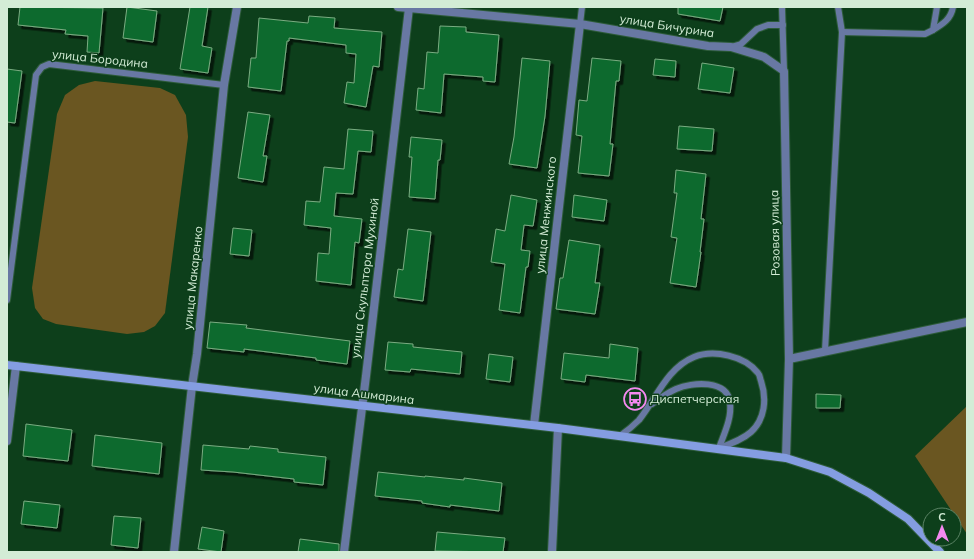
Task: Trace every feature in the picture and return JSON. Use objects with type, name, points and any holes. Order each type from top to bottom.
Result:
[{"type":"street","name":"улица Макаренко","points":[[174,552],[192,386],[197,354],[224,85],[237,7]]},
{"type":"street","name":"улица Бичурина","points":[[398,7],[580,24],[708,46],[731,47],[764,57],[784,71]]},
{"type":"street","name":"улица Скульптора Мухиной","points":[[344,552],[409,8]]},
{"type":"street","name":"улица Менжинского","points":[[534,425],[580,24]]},
{"type":"street","name":"Розовая улица","points":[[784,71],[789,359],[786,458]]},
{"type":"street","points":[[789,359],[967,322]]},
{"type":"street","name":"улица Ашмарина","points":[[11,365],[534,425],[719,448],[786,458],[830,472],[869,493],[908,519],[940,552]]},
{"type":"street","points":[[7,441],[11,365]]},
{"type":"street","points":[[552,552],[558,428]]},
{"type":"lane","name":"улица Менжинского","points":[[580,24],[582,7]]},
{"type":"lane","name":"Розовая улица","points":[[782,7],[784,71]]},
{"type":"lane","points":[[825,351],[842,32],[838,7]]},
{"type":"lane","points":[[933,30],[937,7]]},
{"type":"lane","points":[[842,32],[925,34],[943,24],[952,14],[953,7]]},
{"type":"lane","points":[[731,47],[741,44],[757,29],[768,25],[782,25]]},
{"type":"lane","name":"улица Бородина","points":[[7,300],[36,75],[42,66],[49,64],[224,85]]},
{"type":"lane","points":[[620,436],[639,420],[670,376],[681,364],[695,357],[712,354],[730,356],[748,363],[759,374],[764,391],[764,405],[761,419],[751,431],[737,442],[719,448]]},
{"type":"lane","points":[[648,406],[674,390],[686,385],[710,385],[724,390],[728,395],[730,411],[719,448]]},
{"type":"shaded area","points":[[95,81],[160,88],[175,95],[186,115],[188,137],[165,313],[155,326],[144,332],[127,334],[56,324],[43,319],[35,308],[32,288],[57,114],[65,95],[79,85]]},
{"type":"shaded area","points":[[967,406],[967,534],[962,526],[962,507],[949,507],[915,456]]},
{"type":"building","points":[[20,7],[103,8],[99,53],[87,52],[88,36],[65,34],[66,30],[18,25]]},
{"type":"building","points":[[127,7],[157,11],[153,42],[123,38]]},
{"type":"building","points":[[190,7],[208,7],[202,46],[212,48],[208,73],[180,69]]},
{"type":"building","points":[[678,7],[723,7],[720,21],[678,14]]},
{"type":"building","points":[[309,16],[335,18],[334,28],[382,32],[379,67],[373,66],[366,107],[344,103],[347,82],[354,83],[356,54],[346,53],[346,45],[289,38],[289,41],[287,41],[281,91],[248,87],[251,58],[256,58],[259,18],[308,23]]},
{"type":"building","points":[[440,26],[466,27],[466,32],[499,35],[495,82],[483,81],[483,77],[444,74],[441,113],[416,110],[418,88],[424,89],[427,52],[438,53]]},
{"type":"building","points":[[522,58],[550,61],[545,116],[537,168],[509,164],[514,137]]},
{"type":"building","points":[[592,58],[621,61],[619,81],[616,81],[610,144],[613,144],[609,176],[578,173],[582,136],[576,135],[579,100],[587,101]]},
{"type":"building","points":[[655,59],[676,61],[675,77],[653,75]]},
{"type":"building","points":[[702,63],[734,68],[730,93],[698,89]]},
{"type":"building","points":[[7,69],[22,71],[15,123],[7,122]]},
{"type":"building","points":[[248,112],[270,115],[263,156],[267,156],[263,182],[238,178]]},
{"type":"building","points":[[679,126],[714,129],[712,151],[677,149]]},
{"type":"building","points":[[348,129],[373,131],[371,152],[358,151],[353,194],[336,193],[334,216],[362,219],[359,243],[355,242],[351,285],[316,281],[318,253],[329,254],[331,228],[304,225],[306,201],[320,202],[324,167],[344,169]]},
{"type":"building","points":[[411,137],[442,140],[440,160],[438,160],[435,199],[409,197],[412,157],[409,157]]},
{"type":"building","points":[[676,170],[706,174],[701,219],[704,219],[696,287],[670,283],[677,238],[671,237],[677,193],[674,193]]},
{"type":"building","points":[[511,195],[537,200],[533,226],[524,225],[521,250],[530,251],[528,267],[526,267],[520,313],[499,310],[505,264],[491,262],[496,229],[505,231]]},
{"type":"building","points":[[574,195],[607,200],[604,221],[572,217]]},
{"type":"building","points":[[233,228],[252,230],[249,256],[230,254]]},
{"type":"building","points":[[408,229],[431,232],[423,301],[394,297],[398,269],[403,270]]},
{"type":"building","points":[[569,240],[600,245],[595,283],[600,283],[595,314],[556,309],[560,278],[563,278]]},
{"type":"building","points":[[210,322],[247,325],[246,328],[350,341],[347,364],[316,360],[316,358],[244,349],[244,352],[207,348]]},
{"type":"building","points":[[388,342],[413,344],[413,347],[462,352],[460,374],[411,369],[410,372],[385,370]]},
{"type":"building","points":[[610,344],[638,348],[635,381],[586,375],[585,382],[561,379],[564,353],[609,358]]},
{"type":"building","points":[[489,354],[513,357],[510,382],[486,379]]},
{"type":"building","points":[[816,394],[841,395],[840,408],[816,408]]},
{"type":"building","points":[[26,424],[72,430],[68,461],[23,456]]},
{"type":"building","points":[[95,435],[162,443],[159,474],[92,466]]},
{"type":"building","points":[[203,445],[249,449],[250,446],[278,449],[278,452],[326,457],[323,485],[294,482],[294,479],[201,470]]},
{"type":"building","points":[[378,472],[464,480],[464,478],[502,483],[499,511],[450,505],[450,507],[422,503],[422,501],[375,496]]},
{"type":"building","points":[[24,501],[60,505],[57,528],[21,524]]},
{"type":"building","points":[[114,516],[141,518],[138,548],[111,545]]},
{"type":"building","points":[[202,527],[224,531],[221,552],[198,549]]},
{"type":"building","points":[[437,532],[505,538],[503,552],[435,551]]},
{"type":"building","points":[[300,539],[339,544],[339,552],[298,552]]},
{"type":"place","name":"Диспетчерская","points":[[635,399]]}]
